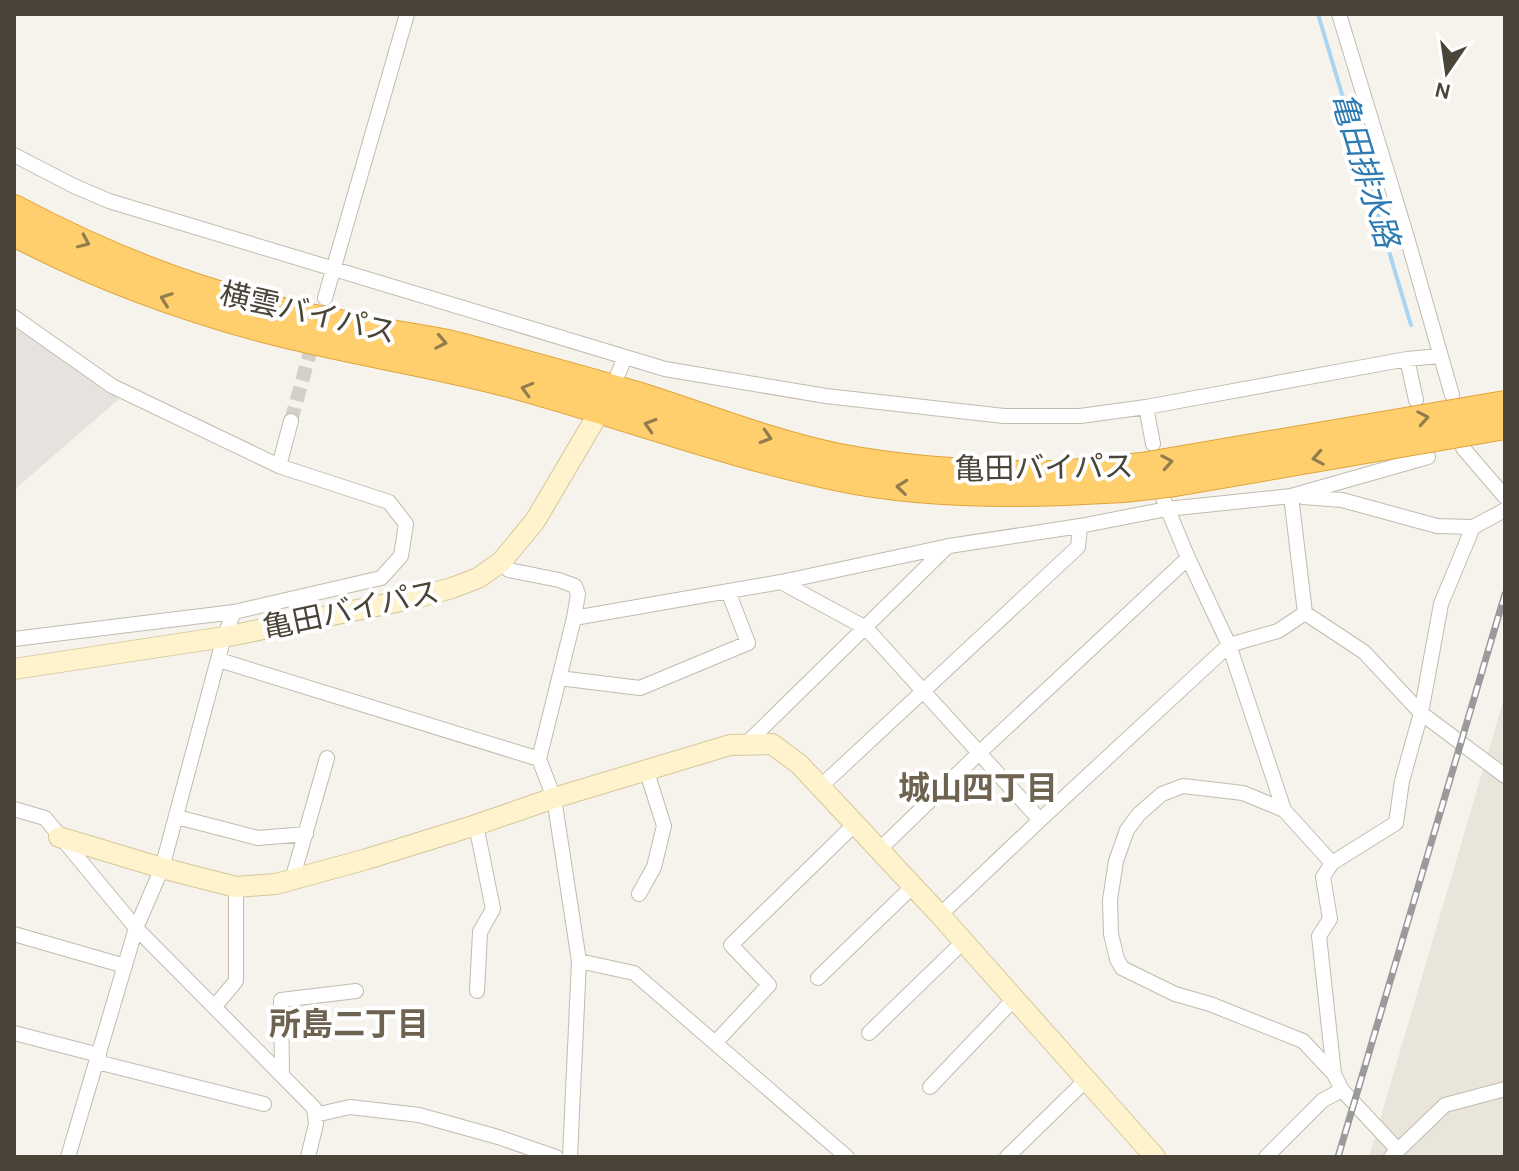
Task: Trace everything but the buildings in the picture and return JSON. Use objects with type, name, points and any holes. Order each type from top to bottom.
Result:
[{"type":"highway","name":"横雲バイパス","points":[[14,208],[134,264],[219,294],[336,323],[452,344],[607,399]]},
{"type":"highway","name":"横雲バイパス","points":[[14,233],[84,267],[214,315],[285,334],[473,375],[607,399]]},
{"type":"highway","name":"亀田バイパス","points":[[607,399],[740,452],[837,477],[948,492],[1010,494],[1142,466],[1505,404]]},
{"type":"highway","name":"亀田バイパス","points":[[1062,483],[1124,489],[1175,483],[1505,426]]},
{"type":"street","points":[[325,298],[407,14]]},
{"type":"street","points":[[1339,14],[1452,395]]},
{"type":"street","points":[[14,155],[109,201],[665,369],[826,396],[1004,416],[1080,416],[1146,407],[1407,359],[1440,356]]},
{"type":"street","points":[[14,317],[112,386],[279,466],[389,502],[406,524],[401,556],[381,578],[234,612],[14,639]]},
{"type":"street","points":[[607,399],[625,357]]},
{"type":"street","points":[[1407,359],[1416,400]]},
{"type":"street","name":"亀田バイパス","points":[[14,669],[224,637],[416,598],[478,578],[501,562],[535,521],[607,399]]},
{"type":"street","points":[[1146,407],[1153,444]]},
{"type":"street","points":[[279,466],[291,421]]},
{"type":"street","points":[[1463,448],[1505,497]]},
{"type":"street","points":[[1291,496],[1428,457]]},
{"type":"street","points":[[574,618],[781,582],[949,546],[1080,526],[1165,504],[1291,496],[1342,500],[1437,526],[1473,527],[1505,510]]},
{"type":"street","points":[[1291,496],[1305,613],[1364,652],[1421,713],[1505,776]]},
{"type":"street","points":[[1165,504],[1229,645],[1284,810],[1332,863]]},
{"type":"street","points":[[820,787],[1078,547],[1080,526]]},
{"type":"street","points":[[1334,1074],[1319,936],[1330,919],[1323,877],[1332,863],[1396,823],[1402,781],[1421,713],[1441,604],[1473,527]]},
{"type":"street","points":[[746,744],[949,546]]},
{"type":"street","points":[[879,850],[1188,558]]},
{"type":"street","points":[[501,562],[509,570],[575,586],[578,594],[539,759],[554,798],[579,961],[570,1157]]},
{"type":"street","points":[[781,582],[866,628],[1040,820]]},
{"type":"street","points":[[559,678],[640,688],[748,643],[728,591]]},
{"type":"street","points":[[68,1157],[136,928],[162,868],[224,637],[234,612]]},
{"type":"street","points":[[940,915],[1229,645],[1278,631],[1305,613]]},
{"type":"street","points":[[219,660],[539,759]]},
{"type":"street","points":[[59,837],[236,887],[292,880],[730,745],[772,744],[799,764],[940,915],[1154,1157]]},
{"type":"street","points":[[292,880],[327,758]]},
{"type":"street","points":[[639,894],[654,867],[664,826],[646,769]]},
{"type":"street","points":[[1284,810],[1243,793],[1183,786],[1162,794],[1139,814],[1127,830],[1116,861],[1110,900],[1111,934],[1122,968],[1175,994],[1210,1004],[1303,1041],[1334,1074],[1342,1090],[1394,1153],[1445,1105],[1505,1089]]},
{"type":"street","points":[[14,809],[45,818],[136,928],[314,1108],[316,1124],[308,1157]]},
{"type":"street","points":[[177,817],[258,838],[306,834]]},
{"type":"street","points":[[715,1043],[769,985],[731,945],[855,824]]},
{"type":"street","points":[[476,825],[493,909],[480,932],[477,991]]},
{"type":"street","points":[[818,978],[913,886]]},
{"type":"street","points":[[215,1006],[236,981],[236,887]]},
{"type":"street","points":[[14,934],[125,966]]},
{"type":"street","points":[[869,1033],[963,942]]},
{"type":"street","points":[[579,961],[634,973],[847,1157]]},
{"type":"street","points":[[282,1074],[281,1000],[356,991]]},
{"type":"street","points":[[930,1087],[1014,999]]},
{"type":"street","points":[[14,1033],[264,1104]]},
{"type":"street","points":[[1007,1157],[1086,1080]]},
{"type":"street","points":[[1266,1157],[1323,1100],[1342,1090]]},
{"type":"street","points":[[315,1115],[350,1107],[419,1115],[556,1157]]},
{"type":"shaded area","points":[[14,325],[119,399],[14,490]]},
{"type":"shaded area","points":[[1505,695],[1505,1157],[1369,1157]]},
{"type":"waterway","name":"亀田排水路","points":[[1318,14],[1411,325]]},
{"type":"tunnel","points":[[291,421],[325,298]]},
{"type":"railway","points":[[1338,1157],[1505,594]]},
{"type":"district","name":"城山四丁目","points":[[978,788]]},
{"type":"district","name":"所島二丁目","points":[[349,1024]]}]
